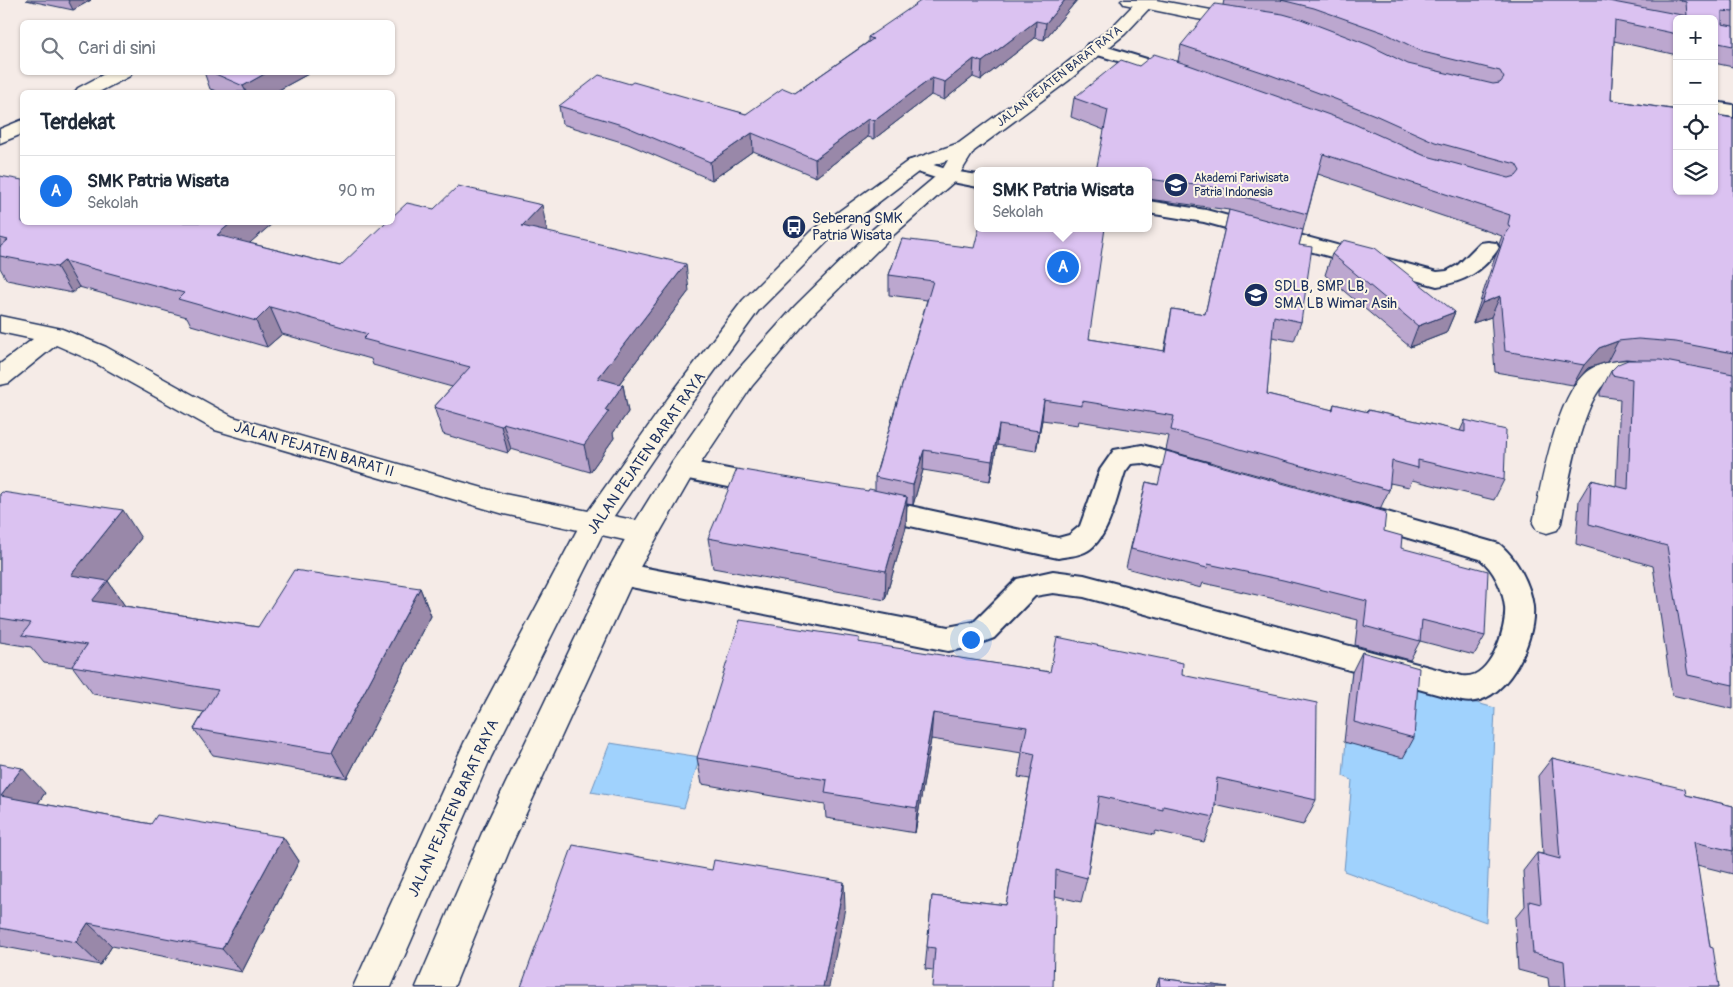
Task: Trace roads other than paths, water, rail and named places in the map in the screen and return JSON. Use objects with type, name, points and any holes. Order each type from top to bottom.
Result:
[{"type":"street","points":[[1141,1],[1197,14],[1262,23]]},
{"type":"street","name":"JALAN PEJATEN BARAT RAYA","points":[[372,987],[476,753],[594,524],[678,404],[751,305],[820,236],[915,165],[966,147],[1061,77],[1094,48],[1119,30],[1141,1]]},
{"type":"street","points":[[89,90],[117,75]]},
{"type":"street","points":[[0,137],[20,127]]},
{"type":"street","name":"JALAN PEJATEN BARAT RAYA","points":[[435,987],[494,844],[621,574],[682,468],[743,380],[803,311],[896,220],[949,176],[966,147]]},
{"type":"street","name":"JALAN PEJATEN BARAT II","points":[[0,324],[53,335],[97,353],[224,424],[504,504],[643,534]]},
{"type":"street","points":[[0,378],[53,335]]},
{"type":"street","points":[[1547,523],[1568,430],[1587,385],[1597,376],[1611,371],[1642,369],[1669,374]]},
{"type":"lane","points":[[1094,48],[1198,81]]},
{"type":"lane","points":[[1718,109],[1733,111]]},
{"type":"lane","points":[[915,165],[949,176],[974,180]]},
{"type":"lane","points":[[1152,208],[1206,216],[1437,279],[1454,277],[1467,270],[1482,257],[1488,248]]},
{"type":"lane","points":[[849,503],[1058,548],[1077,544],[1091,532],[1113,470],[1123,456],[1142,454],[1217,475]]},
{"type":"lane","points":[[682,468],[792,490]]},
{"type":"lane","points":[[621,574],[948,639],[967,636],[984,630],[1027,587],[1053,582],[1084,586],[1452,686],[1472,689],[1492,680],[1507,657],[1515,638],[1519,608],[1500,561],[1489,551],[1331,506]]},
{"type":"water","points":[[1352,669],[1495,708],[1486,922],[1344,871],[1352,780],[1343,776]]},
{"type":"water","points":[[610,743],[700,757],[684,808],[591,792]]},
{"type":"place","name":"Akademi Pariwisata Patria Indonesia","points":[[1176,185]]},
{"type":"place","name":"Seberang SMK Patria Wisata","points":[[794,227]]},
{"type":"place","name":"SMK Patria Wisata","points":[[1063,267]]},
{"type":"place","name":"SDLB, SMP LB, SMA LB Wimar Asih","points":[[1256,295]]}]
